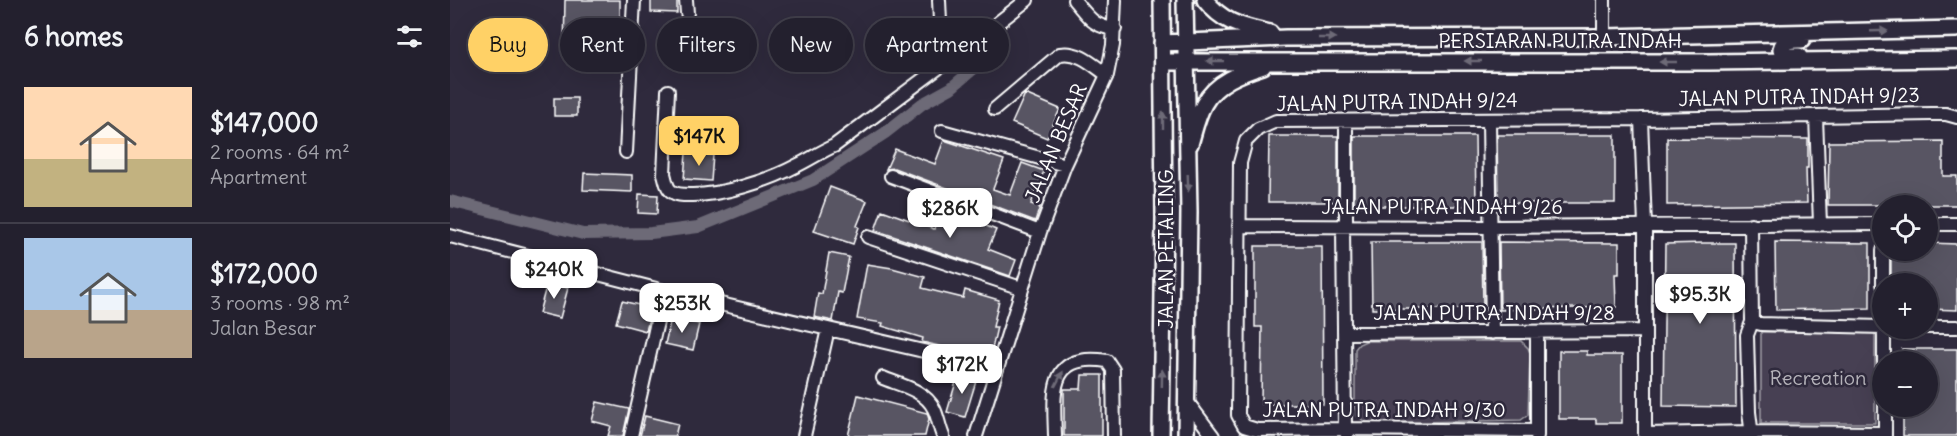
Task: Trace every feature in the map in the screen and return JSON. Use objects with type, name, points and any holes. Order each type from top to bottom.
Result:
[{"type":"main road","name":"JALAN PETALING","points":[[1161,436],[1164,218],[1162,0]]},
{"type":"main road","name":"JALAN PETALING","points":[[1185,0],[1189,212],[1186,436]]},
{"type":"main road","points":[[1206,0],[1219,15],[1230,22],[1286,38]]},
{"type":"main road","name":"PERSIARAN PUTRA INDAH","points":[[1162,43],[1286,38],[1604,37],[1953,30]]},
{"type":"main road","points":[[1838,61],[1820,57],[1787,56],[1782,53],[1781,49],[1789,40],[1820,39],[1840,33]]},
{"type":"main road","points":[[1709,62],[1760,53],[1760,44],[1757,42],[1716,35]]},
{"type":"main road","name":"PERSIARAN PUTRA INDAH","points":[[1163,62],[1709,62],[1957,59]]},
{"type":"main road","points":[[1187,152],[1200,111],[1205,101],[1217,88],[1244,73],[1263,66],[1286,62]]},
{"type":"street","points":[[626,152],[634,0]]},
{"type":"street","points":[[686,0],[687,13]]},
{"type":"street","points":[[939,0],[940,18]]},
{"type":"street","points":[[1004,18],[1027,0]]},
{"type":"street","points":[[1074,0],[1094,24],[1102,28],[1115,29]]},
{"type":"street","name":"JALAN BESAR","points":[[976,436],[1040,232],[1065,165],[1107,75],[1115,29],[1115,0]]},
{"type":"street","points":[[1604,0],[1604,37]]},
{"type":"street","points":[[995,109],[1060,54],[1069,52],[1078,55],[1107,75]]},
{"type":"street","points":[[668,91],[664,174],[667,184],[670,191],[679,194],[702,195],[738,189],[795,167],[817,153],[834,147],[934,72]]},
{"type":"street","name":"JALAN PUTRA INDAH 9/23","points":[[1641,119],[1946,114],[1957,117]]},
{"type":"street","points":[[1816,117],[1820,224]]},
{"type":"street","points":[[1641,119],[1645,226],[1645,435],[1885,435],[1885,417]]},
{"type":"street","name":"JALAN PUTRA INDAH 9/24","points":[[1238,415],[1240,163],[1246,141],[1258,129],[1276,121],[1641,119]]},
{"type":"street","points":[[1489,120],[1492,333]]},
{"type":"street","points":[[1346,121],[1346,219],[1343,227],[1346,433]]},
{"type":"street","points":[[942,131],[1065,165]]},
{"type":"street","points":[[891,176],[1040,232]]},
{"type":"street","points":[[1751,224],[1752,322],[1747,335],[1749,412],[1752,434]]},
{"type":"street","name":"JALAN PUTRA INDAH 9/26","points":[[1239,226],[1872,224]]},
{"type":"street","points":[[1938,224],[1957,224]]},
{"type":"street","points":[[450,236],[664,291],[997,368]]},
{"type":"street","points":[[868,237],[1021,288]]},
{"type":"street","points":[[631,436],[664,291]]},
{"type":"street","points":[[1752,322],[1872,328]]},
{"type":"street","points":[[1938,327],[1957,327]]},
{"type":"street","points":[[804,436],[828,329]]},
{"type":"street","points":[[1537,332],[1537,434]]},
{"type":"street","name":"JALAN PUTRA INDAH 9/28","points":[[1344,333],[1644,332]]},
{"type":"street","points":[[1055,436],[1055,383],[1066,368],[1079,360],[1107,361],[1113,370],[1114,436]]},
{"type":"street","points":[[882,378],[924,397],[934,409],[943,436]]},
{"type":"street","points":[[1186,400],[1213,436]]},
{"type":"street","name":"JALAN PUTRA INDAH 9/30","points":[[1238,415],[1244,426],[1257,430],[1537,434]]},
{"type":"green space","name":"Recreation","points":[[1761,332],[1872,332],[1872,339],[1875,339],[1875,351],[1872,351],[1872,417],[1875,417],[1875,423],[1761,423]]},
{"type":"green space","points":[[1366,341],[1521,341],[1530,353],[1528,415],[1521,420],[1367,423],[1357,416],[1355,408],[1355,349]]},
{"type":"building","points":[[565,0],[620,0],[620,18],[565,18]]},
{"type":"building","points":[[651,0],[677,0],[677,13],[651,12]]},
{"type":"building","points":[[1025,94],[1060,109],[1047,138],[1012,123]]},
{"type":"building","points":[[554,98],[577,98],[577,116],[554,116]]},
{"type":"building","points":[[1497,135],[1615,135],[1615,203],[1498,203]]},
{"type":"building","points":[[1269,136],[1338,136],[1338,202],[1268,202]]},
{"type":"building","points":[[1354,136],[1475,136],[1476,206],[1354,206]]},
{"type":"building","points":[[1667,138],[1808,139],[1807,203],[1667,205]]},
{"type":"building","points":[[944,140],[1004,160],[993,189],[1010,195],[1022,163],[1044,171],[1031,204],[1040,207],[1035,221],[894,168],[886,169],[895,149],[935,164]]},
{"type":"building","points":[[1943,141],[1943,176],[1957,176],[1957,205],[1938,205],[1938,195],[1872,195],[1872,205],[1828,205],[1829,142]]},
{"type":"building","points":[[686,153],[713,155],[711,181],[684,179]]},
{"type":"building","points":[[584,173],[632,175],[632,192],[583,190]]},
{"type":"building","points":[[830,187],[867,201],[853,244],[814,231]]},
{"type":"building","points":[[639,194],[658,195],[657,214],[638,213]]},
{"type":"building","points":[[943,208],[996,230],[988,249],[1016,260],[1010,276],[875,230],[882,210],[934,229]]},
{"type":"building","points":[[1371,242],[1482,242],[1483,309],[1372,309]]},
{"type":"building","points":[[1499,242],[1619,243],[1619,274],[1615,274],[1616,307],[1500,310]]},
{"type":"building","points":[[1775,242],[1870,243],[1870,308],[1776,310]]},
{"type":"building","points":[[1735,243],[1736,407],[1663,406],[1665,244]]},
{"type":"building","points":[[1938,243],[1957,244],[1957,310],[1938,309],[1938,273],[1891,273],[1891,261],[1938,261]]},
{"type":"building","points":[[1255,246],[1322,246],[1323,404],[1261,404],[1262,327],[1255,327]]},
{"type":"building","points":[[829,253],[849,257],[842,293],[838,292],[833,321],[814,317],[818,293],[822,294]]},
{"type":"building","points":[[867,264],[925,277],[922,288],[963,298],[965,290],[999,300],[993,327],[997,327],[990,358],[922,342],[923,338],[882,326],[883,323],[857,319]]},
{"type":"building","points":[[547,283],[568,288],[560,318],[539,313]]},
{"type":"building","points":[[622,301],[652,308],[646,331],[616,323]]},
{"type":"building","points":[[671,318],[699,324],[693,350],[665,344]]},
{"type":"building","points":[[1902,349],[1957,349],[1957,436],[1903,436],[1903,417],[1938,417],[1938,351],[1902,351]]},
{"type":"building","points":[[1559,351],[1587,351],[1587,355],[1622,355],[1622,423],[1596,423],[1596,419],[1559,419]]},
{"type":"building","points":[[959,372],[977,378],[965,417],[947,412]]},
{"type":"building","points":[[1082,375],[1102,375],[1102,436],[1064,436],[1064,389],[1081,389]]},
{"type":"building","points":[[858,395],[927,413],[929,419],[925,436],[848,436]]},
{"type":"building","points":[[597,402],[629,409],[623,436],[608,436],[611,426],[592,421]]},
{"type":"building","points":[[645,416],[678,424],[675,436],[640,436]]},
{"type":"waterway","points":[[450,201],[583,234],[651,233],[698,227],[813,180],[885,133],[922,104],[951,88],[970,72]]}]
